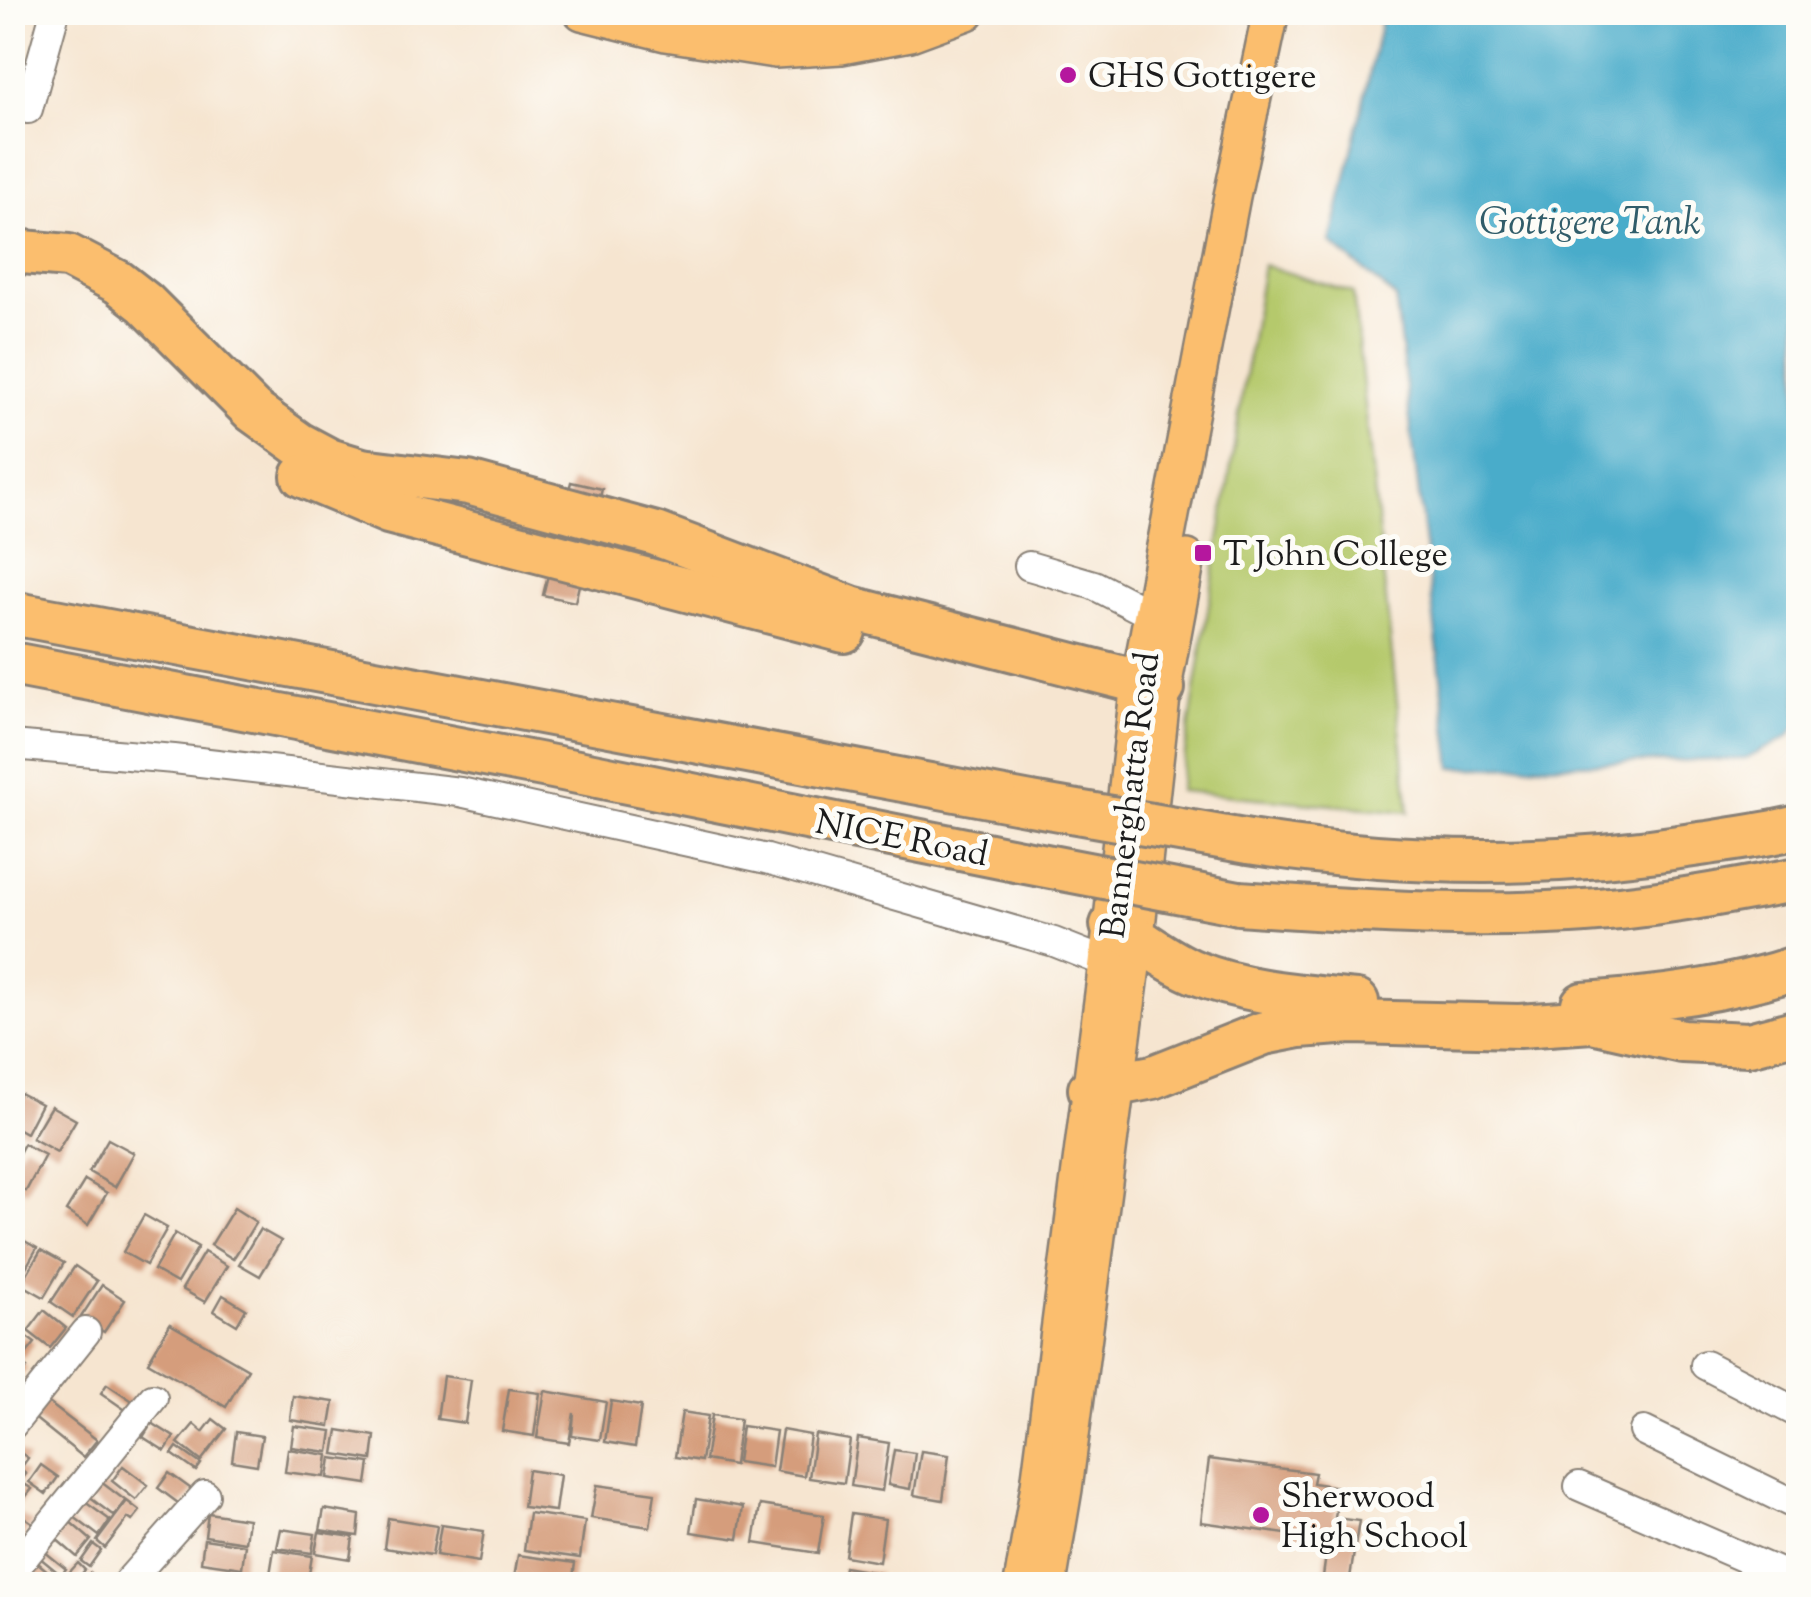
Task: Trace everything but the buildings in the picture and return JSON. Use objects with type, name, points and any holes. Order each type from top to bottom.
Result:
[{"type":"highway","points":[[12,251],[68,256],[118,282],[145,303],[253,411],[329,460],[362,470],[468,483],[656,534],[851,608],[1150,695]]},
{"type":"highway","points":[[12,281],[41,281],[91,296],[111,309],[237,436],[316,484],[373,506],[1050,684],[1150,695]]},
{"type":"highway","name":"NICE Road","points":[[21,613],[1030,804],[1330,855],[1448,863],[1542,860],[1638,854],[1798,827]]},
{"type":"highway","name":"NICE Road","points":[[12,664],[1239,903],[1401,914],[1574,912],[1798,880]]},
{"type":"highway","points":[[1119,941],[1250,990],[1403,1007],[1591,1012],[1682,1041],[1748,1044],[1798,1032]]},
{"type":"highway","points":[[1103,1088],[1153,1077],[1264,1033],[1300,1026],[1351,1022],[1519,1026],[1771,976],[1798,967]]},
{"type":"highway","points":[[1636,1001],[1684,1006],[1798,990]]},
{"type":"main road","points":[[582,12],[666,33],[775,50],[842,46],[910,33],[967,12]]},
{"type":"main road","points":[[707,12],[774,22],[854,14]]},
{"type":"main road","name":"Bannerghatta Road","points":[[1150,695],[1152,615],[1274,14]]},
{"type":"main road","name":"Bannerghatta Road","points":[[1048,1584],[1064,1488],[1103,1088],[1150,695],[1229,303],[1274,14]]},
{"type":"main road","name":"Bannerghatta Road","points":[[1022,1584],[1103,1088]]},
{"type":"street","points":[[28,110],[55,12]]},
{"type":"street","points":[[1029,566],[1094,585],[1152,615]]},
{"type":"street","points":[[12,745],[460,792],[767,859],[1054,942],[1119,941]]},
{"type":"street","points":[[12,1425],[86,1332]]},
{"type":"street","points":[[1705,1365],[1798,1412]]},
{"type":"street","points":[[12,1572],[153,1398]]},
{"type":"street","points":[[1644,1432],[1798,1506]]},
{"type":"street","points":[[1580,1486],[1798,1581]]},
{"type":"street","points":[[126,1584],[205,1495]]},
{"type":"green space","points":[[1263,265],[1353,293],[1409,812],[1179,791]]},
{"type":"water","name":"Gottigere Tank","points":[[1383,13],[1798,13],[1798,724],[1788,737],[1746,759],[1452,768],[1395,297],[1331,243]]},
{"type":"place","name":"GHS Gottigere","points":[[1068,75]]},
{"type":"place","name":"T John College","points":[[1203,553]]},
{"type":"place","name":"Sherwood High School","points":[[1261,1515]]}]
